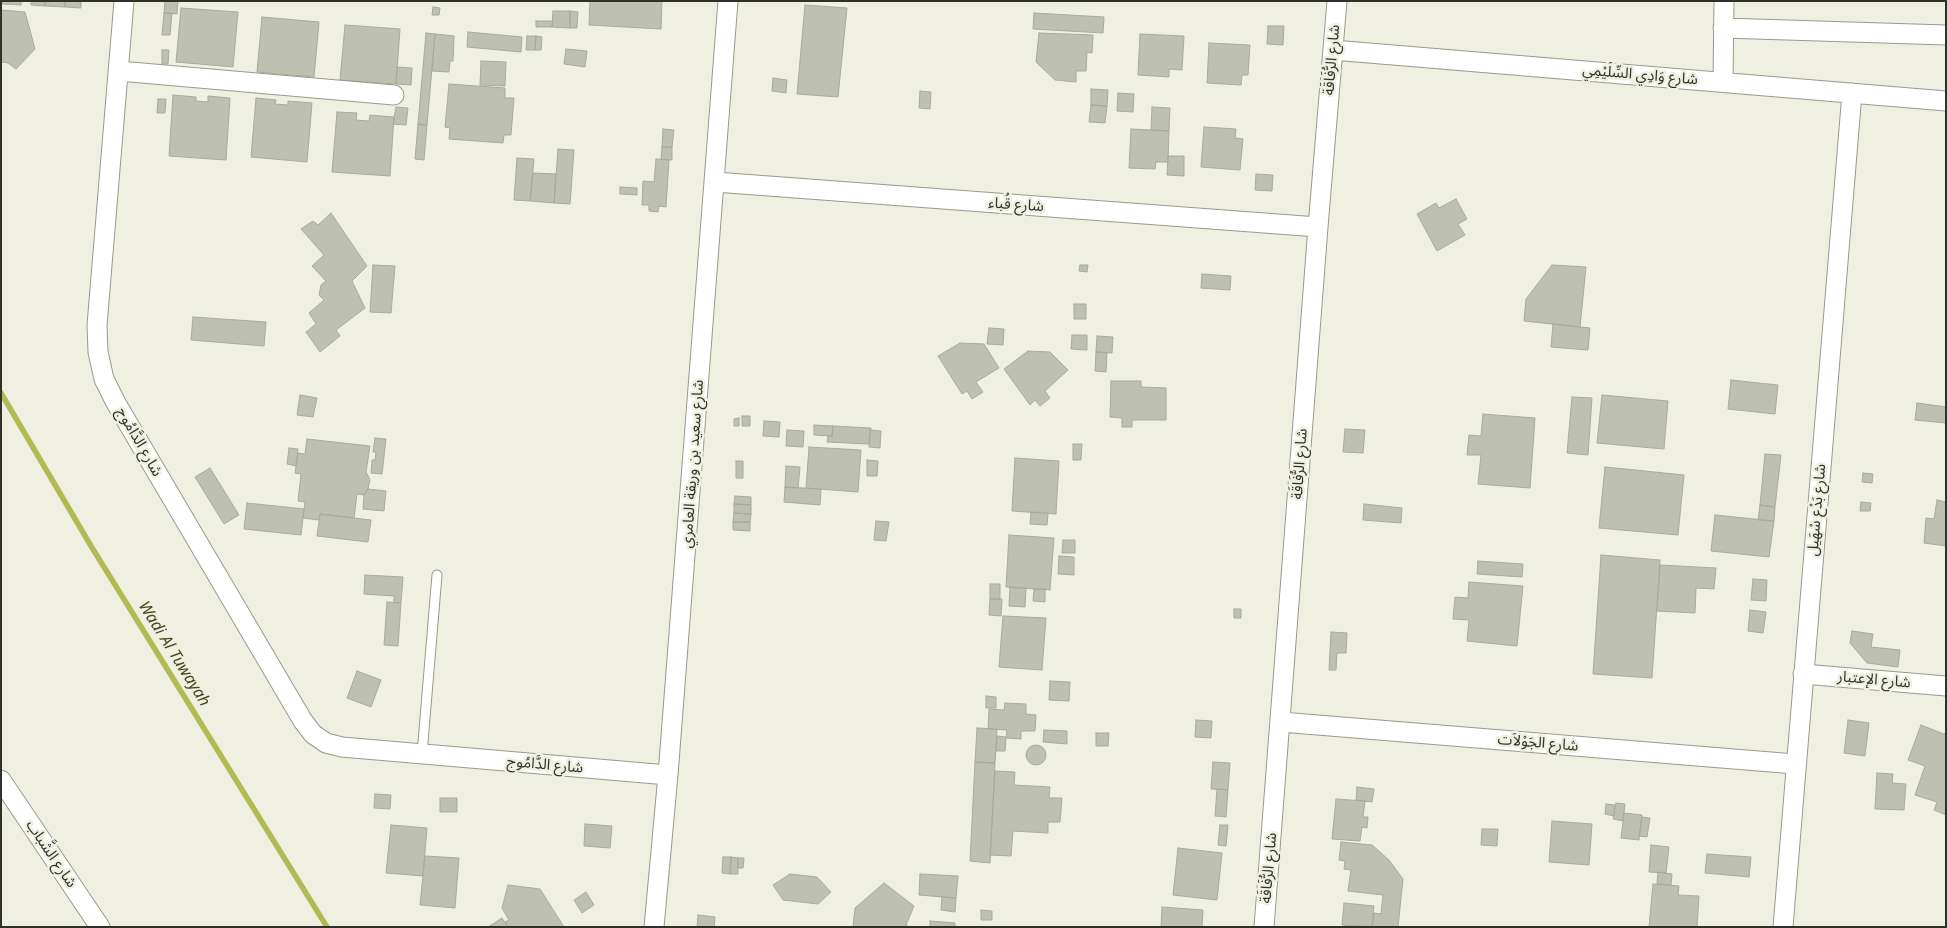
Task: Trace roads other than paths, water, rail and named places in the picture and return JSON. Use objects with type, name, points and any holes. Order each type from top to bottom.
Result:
[{"type":"street","name":"شارع الدَّامُوج","points":[[124,1],[97,325],[98,352],[104,378],[126,420],[298,712],[313,734],[326,743],[342,747],[668,775]]},
{"type":"street","name":"شارع سعيد بن وريقة العامري","points":[[654,927],[668,775],[728,1]]},
{"type":"street","name":"شارع الرُّفَاقَة","points":[[1264,927],[1337,1]]},
{"type":"street","points":[[1723,82],[1724,1]]},
{"type":"street","points":[[1723,28],[1946,35]]},
{"type":"street","name":"شارع وَادِي السِّلَيْمِي","points":[[1333,50],[1946,101]]},
{"type":"street","points":[[119,71],[394,95]]},
{"type":"street","name":"شارع بَدْع سْهَيل","points":[[1783,927],[1852,93]]},
{"type":"street","name":"شارع قُباء","points":[[715,182],[1318,227]]},
{"type":"street","name":"شارع الإعتبار","points":[[1803,674],[1946,686]]},
{"type":"street","name":"شارع الجَوْلاَت","points":[[1281,722],[1795,764]]},
{"type":"street","name":"شارع الشَّباب","points":[[1,780],[100,927]]},
{"type":"lane","points":[[422,754],[438,575]]},
{"type":"waterway","name":"Wadi Al Tuwayah","points":[[1,393],[91,546],[327,927]]}]
